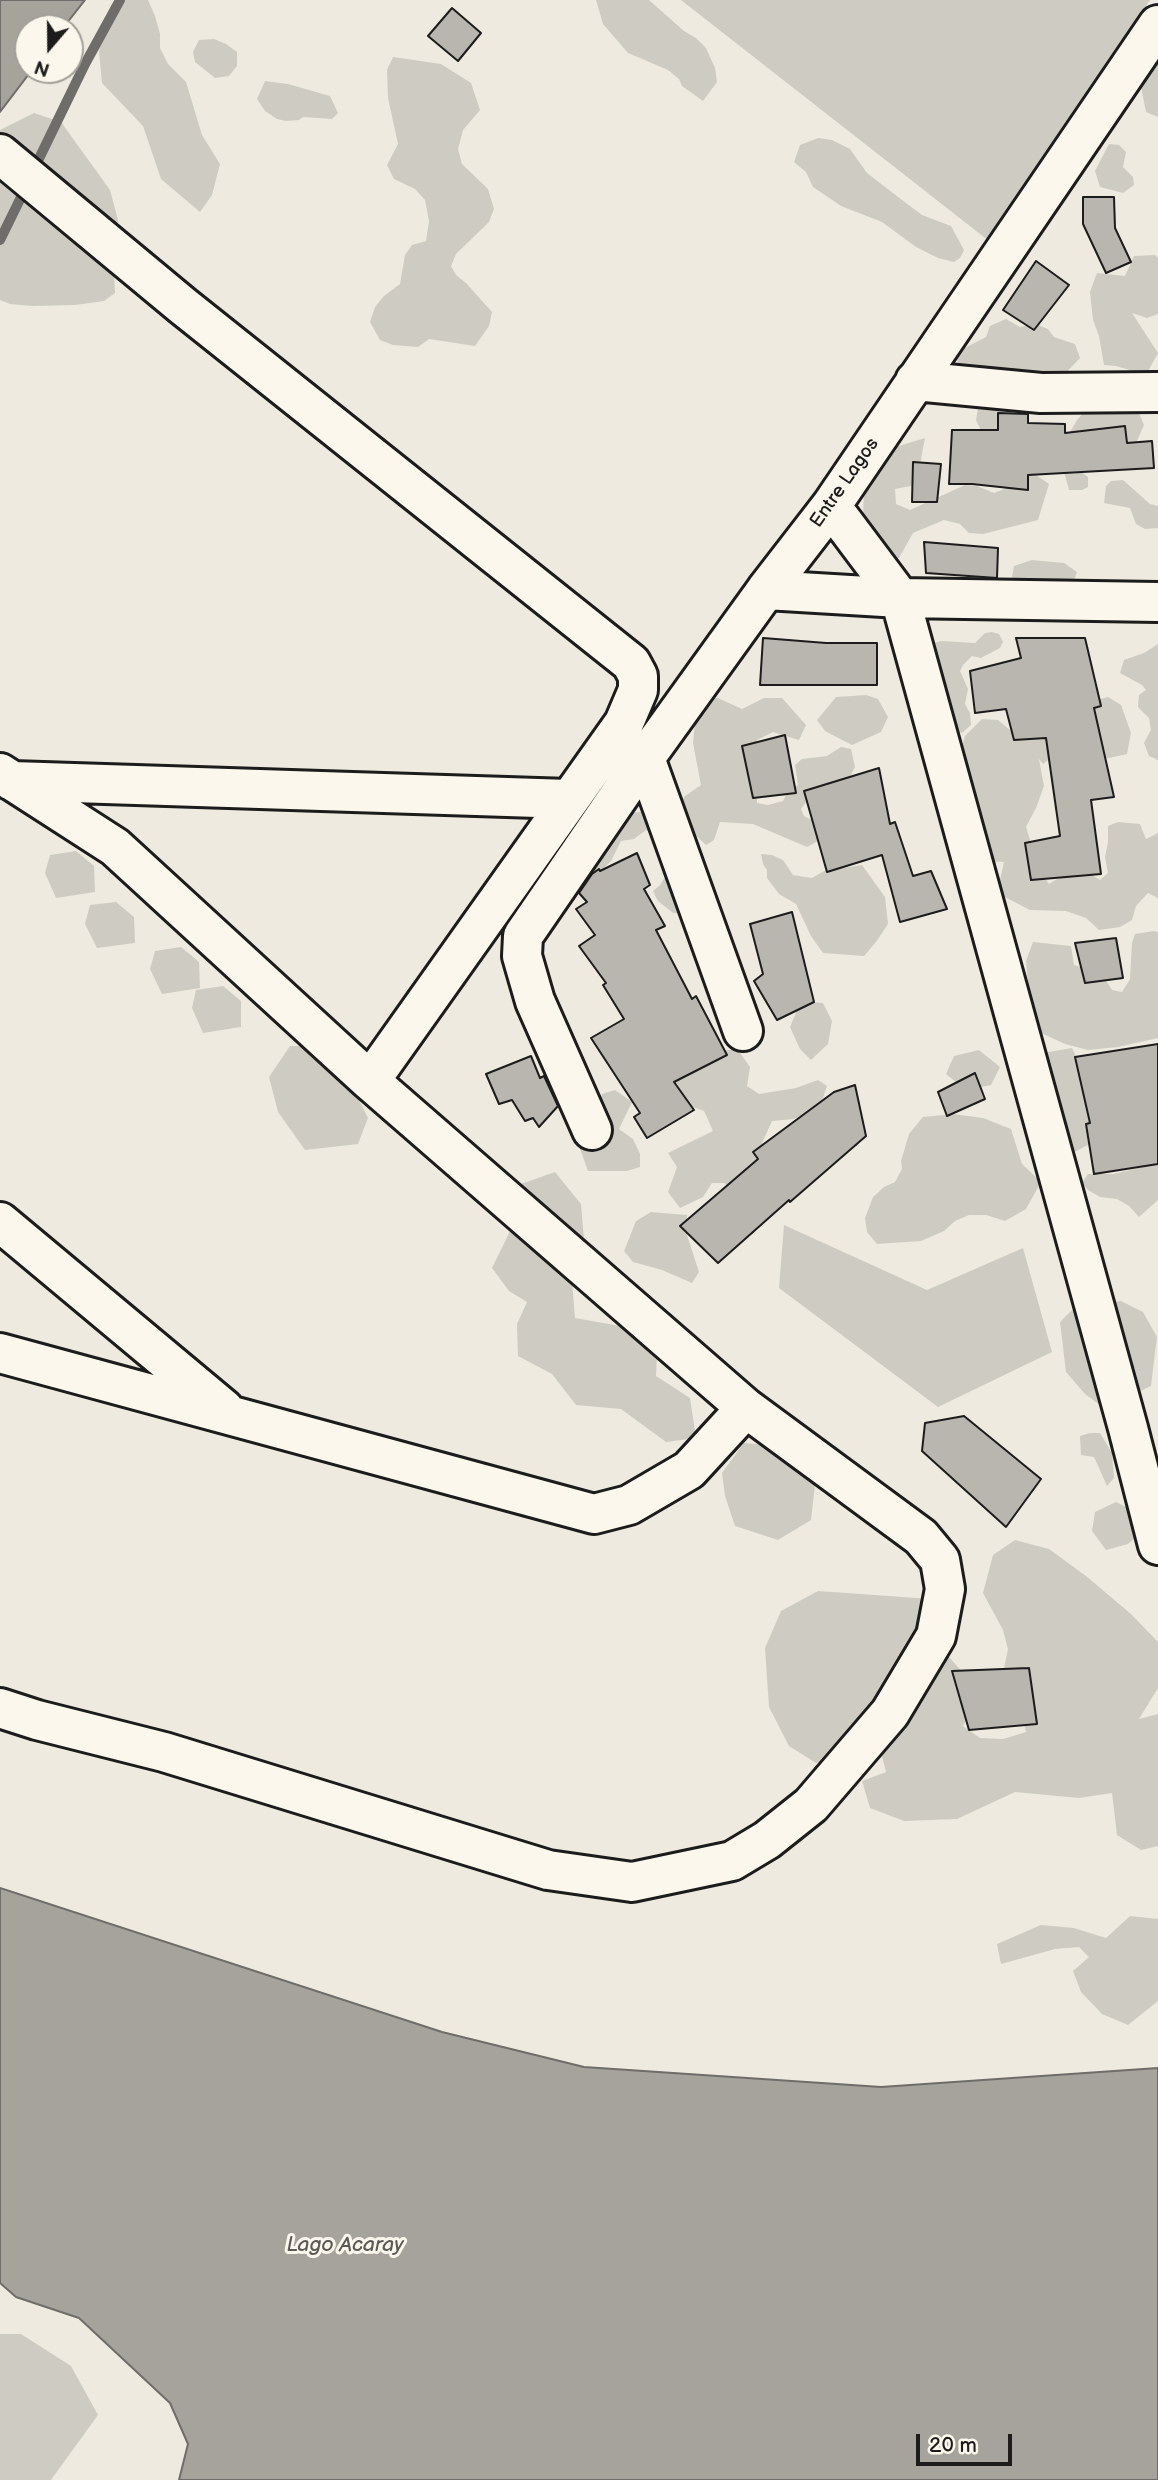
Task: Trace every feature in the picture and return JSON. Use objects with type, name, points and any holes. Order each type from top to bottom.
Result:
[{"type":"street","name":"Entre Lagos","points":[[592,1130],[535,1001],[522,956],[523,936],[645,758],[766,590],[831,506],[1158,25]]},
{"type":"street","points":[[1,154],[183,306],[631,663],[638,676],[638,690],[624,723],[370,1081]]},
{"type":"street","points":[[915,381],[1041,393],[1158,392]]},
{"type":"street","points":[[831,506],[901,598],[1158,1545]]},
{"type":"street","points":[[766,590],[901,598],[1158,602]]},
{"type":"street","points":[[645,758],[743,1031]]},
{"type":"street","points":[[4,783],[569,799]]},
{"type":"street","points":[[0,1708],[164,1752],[548,1870],[632,1882],[732,1861],[767,1840],[811,1805],[890,1713],[936,1636],[945,1589],[940,1560],[920,1537],[746,1408],[370,1081],[115,846],[4,783]]},
{"type":"street","points":[[0,1222],[234,1417]]},
{"type":"street","points":[[0,1353],[594,1514],[629,1504],[689,1470],[746,1408]]},
{"type":"shaded area","points":[[116,0],[148,0],[160,34],[160,48],[168,64],[186,82],[202,135],[220,164],[212,195],[200,212],[161,179],[143,126],[102,83],[99,51],[107,19]]},
{"type":"shaded area","points":[[596,0],[649,0],[684,31],[696,38],[706,48],[715,68],[717,82],[703,101],[682,86],[679,79],[668,70],[628,53],[603,24]]},
{"type":"shaded area","points":[[681,0],[1150,0],[989,241]]},
{"type":"shaded area","points":[[214,39],[237,52],[237,66],[229,76],[215,78],[195,62],[193,52],[199,40]]},
{"type":"shaded area","points":[[1158,54],[1158,117],[1146,112],[1141,87],[1143,75]]},
{"type":"shaded area","points":[[393,57],[441,64],[471,83],[480,110],[463,130],[458,149],[462,164],[488,189],[494,209],[489,222],[456,254],[451,266],[456,275],[492,312],[489,326],[475,346],[429,339],[418,347],[393,345],[380,340],[370,322],[375,307],[400,284],[405,255],[412,245],[426,241],[429,221],[425,200],[415,189],[394,179],[387,165],[398,144],[388,98],[387,70]]},
{"type":"shaded area","points":[[265,81],[288,84],[330,96],[338,113],[332,119],[277,119],[265,111],[257,99]]},
{"type":"shaded area","points":[[34,113],[61,122],[110,190],[118,220],[113,253],[115,293],[104,301],[32,306],[0,300],[0,130]]},
{"type":"shaded area","points":[[818,138],[832,140],[850,149],[867,173],[902,200],[922,215],[951,226],[964,250],[960,258],[954,262],[938,258],[916,247],[882,222],[841,206],[813,187],[806,172],[794,162],[800,145]]},
{"type":"shaded area","points":[[1109,144],[1119,145],[1126,152],[1123,167],[1133,177],[1134,185],[1123,193],[1100,187],[1095,171]]},
{"type":"shaded area","points":[[1155,255],[1158,258],[1158,314],[1147,318],[1132,313],[1158,353],[1146,375],[1104,365],[1093,320],[1090,292],[1097,273],[1125,276],[1134,256]]},
{"type":"shaded area","points":[[1006,319],[1020,327],[1036,324],[1048,329],[1054,337],[1075,344],[1080,358],[1057,382],[1033,372],[1010,378],[960,368],[955,353],[986,337],[990,326]]},
{"type":"shaded area","points":[[991,401],[1010,408],[1015,418],[1009,431],[983,435],[976,420],[978,408]]},
{"type":"shaded area","points":[[1134,401],[1144,425],[1136,443],[1121,442],[1081,472],[1088,477],[1088,487],[1069,490],[1063,468],[1067,437],[1077,420],[1085,411]]},
{"type":"shaded area","points":[[925,438],[916,485],[895,489],[896,504],[910,510],[965,485],[977,486],[994,493],[1017,484],[1032,472],[1049,484],[1038,520],[983,534],[969,533],[960,524],[944,520],[913,533],[899,558],[879,556],[863,517],[867,473],[895,447]]},
{"type":"shaded area","points":[[1123,480],[1150,504],[1158,506],[1158,528],[1145,529],[1136,524],[1130,508],[1104,503],[1106,486],[1111,481]]},
{"type":"shaded area","points":[[1032,560],[1064,563],[1077,572],[1071,588],[1011,583],[1014,566]]},
{"type":"shaded area","points":[[985,633],[999,634],[1003,642],[1000,648],[981,658],[972,656],[960,671],[968,689],[965,704],[970,713],[971,725],[962,733],[949,728],[931,651],[934,643],[975,643]]},
{"type":"shaded area","points":[[1158,644],[1158,760],[1149,756],[1144,743],[1151,730],[1149,718],[1138,707],[1139,695],[1146,690],[1120,673],[1124,660],[1144,653]]},
{"type":"shaded area","points":[[866,695],[878,699],[888,717],[881,732],[852,745],[825,731],[817,720],[836,697]]},
{"type":"shaded area","points":[[1108,697],[1121,705],[1131,733],[1127,754],[1100,760],[1053,756],[1043,764],[1039,759],[1044,786],[1026,827],[1039,869],[1049,884],[1068,872],[1087,872],[1100,880],[1108,873],[1105,857],[1108,826],[1118,822],[1140,824],[1146,839],[1158,833],[1158,898],[1148,893],[1136,906],[1132,920],[1120,927],[1099,930],[1086,918],[1066,911],[1030,910],[997,893],[1004,862],[985,861],[984,830],[960,754],[965,736],[982,719],[998,720],[1016,735],[1084,703]]},
{"type":"shaded area","points":[[718,698],[742,709],[764,698],[782,698],[806,725],[799,740],[773,732],[757,740],[752,752],[757,803],[768,805],[783,801],[789,789],[798,785],[795,765],[802,759],[827,756],[841,747],[851,749],[855,767],[845,786],[810,797],[801,809],[804,816],[828,828],[825,837],[807,847],[753,824],[720,822],[714,840],[706,845],[689,829],[677,807],[685,796],[701,785],[693,743],[695,722],[705,699]]},
{"type":"shaded area","points":[[652,802],[687,856],[669,890],[677,899],[679,913],[673,913],[658,901],[653,891],[670,869],[672,858],[663,841],[646,830],[634,839],[621,841],[611,861],[592,880],[584,870],[594,860],[599,839],[614,820],[624,813],[641,812]]},
{"type":"shaded area","points":[[76,851],[94,866],[95,892],[56,898],[45,873],[50,855]]},
{"type":"shaded area","points":[[761,854],[783,860],[793,875],[812,878],[824,871],[862,865],[885,897],[888,924],[864,956],[823,953],[811,936],[796,904],[779,894],[767,878]]},
{"type":"shaded area","points":[[116,902],[134,917],[135,943],[97,948],[85,924],[90,905]]},
{"type":"shaded area","points":[[1158,932],[1158,1038],[1118,1047],[1088,1050],[1065,1044],[1037,1031],[1030,1002],[1026,961],[1033,942],[1071,946],[1074,965],[1101,973],[1112,990],[1122,992],[1130,979],[1135,934]]},
{"type":"shaded area","points":[[181,947],[199,962],[200,988],[162,994],[150,969],[155,951]]},
{"type":"shaded area","points":[[223,986],[241,1001],[241,1027],[203,1033],[192,1008],[196,990]]},
{"type":"shaded area","points":[[801,1001],[823,1003],[832,1021],[828,1044],[811,1060],[800,1049],[790,1027]]},
{"type":"shaded area","points":[[290,1046],[315,1046],[351,1084],[368,1118],[358,1144],[305,1150],[278,1112],[269,1077]]},
{"type":"shaded area","points":[[1072,1048],[1081,1067],[1091,1113],[1093,1142],[1071,1154],[1043,1053]]},
{"type":"shaded area","points":[[717,1050],[738,1050],[750,1067],[747,1086],[759,1094],[796,1088],[818,1080],[827,1086],[820,1107],[794,1119],[772,1121],[762,1143],[781,1152],[747,1198],[724,1183],[712,1183],[703,1197],[680,1208],[668,1192],[677,1167],[668,1153],[713,1131],[704,1111],[655,1093],[661,1076],[678,1081]]},
{"type":"shaded area","points":[[979,1050],[1000,1067],[991,1085],[966,1090],[946,1074],[954,1056]]},
{"type":"shaded area","points":[[615,1090],[632,1102],[619,1129],[633,1139],[640,1154],[640,1167],[627,1171],[588,1171],[579,1146],[579,1133],[596,1112],[602,1094]]},
{"type":"shaded area","points":[[953,1114],[983,1118],[1011,1129],[1022,1164],[1041,1182],[1026,1209],[1005,1221],[986,1215],[969,1215],[955,1221],[944,1231],[921,1241],[877,1244],[867,1232],[865,1218],[873,1197],[895,1182],[902,1169],[901,1161],[909,1134],[923,1117]]},
{"type":"shaded area","points":[[1158,1159],[1158,1200],[1139,1217],[1129,1206],[1117,1199],[1100,1197],[1082,1183],[1088,1174],[1113,1174],[1143,1167]]},
{"type":"shaded area","points":[[555,1172],[581,1204],[584,1240],[572,1281],[575,1318],[626,1327],[657,1356],[656,1376],[690,1398],[696,1438],[666,1442],[621,1409],[576,1405],[552,1374],[518,1356],[517,1324],[527,1302],[509,1291],[492,1268],[513,1225],[521,1184]]},
{"type":"shaded area","points":[[651,1212],[687,1215],[687,1235],[699,1272],[692,1283],[662,1270],[633,1262],[624,1251],[636,1221]]},
{"type":"shaded area","points":[[784,1225],[927,1290],[1023,1248],[1052,1352],[938,1407],[779,1288]]},
{"type":"shaded area","points":[[1121,1301],[1143,1312],[1157,1337],[1151,1386],[1104,1408],[1085,1394],[1066,1372],[1060,1322],[1077,1305]]},
{"type":"shaded area","points":[[1100,1433],[1112,1453],[1114,1478],[1107,1486],[1094,1457],[1081,1455],[1080,1436]]},
{"type":"shaded area","points":[[744,1443],[766,1445],[792,1460],[815,1485],[811,1520],[778,1540],[735,1526],[725,1496],[722,1473]]},
{"type":"shaded area","points":[[1158,1464],[1158,1526],[1146,1528],[1128,1544],[1106,1550],[1092,1531],[1095,1512],[1116,1502],[1136,1512],[1149,1470]]},
{"type":"shaded area","points":[[1015,1540],[1049,1549],[1131,1614],[1158,1642],[1158,1688],[1139,1719],[1158,1714],[1158,1846],[1141,1850],[1117,1835],[1112,1793],[1079,1798],[1015,1792],[957,1819],[904,1821],[870,1808],[862,1781],[886,1772],[882,1756],[841,1758],[816,1763],[789,1746],[769,1707],[765,1648],[781,1611],[818,1591],[931,1599],[949,1657],[972,1683],[972,1710],[963,1726],[980,1738],[1003,1739],[1026,1732],[1021,1710],[1002,1678],[1008,1649],[1003,1630],[983,1593],[993,1555]]},
{"type":"shaded area","points":[[1130,1916],[1158,1919],[1158,2001],[1128,2025],[1102,2014],[1081,1992],[1073,1971],[1089,1957],[1079,1947],[1055,1949],[1001,1964],[997,1944],[1041,1925],[1074,1928],[1106,1938]]},
{"type":"shaded area","points":[[0,2334],[21,2334],[71,2366],[98,2415],[51,2480],[0,2480]]},
{"type":"water","points":[[0,0],[85,0],[74,14],[14,14],[14,84],[21,84],[0,112]]},
{"type":"water","name":"Lago Acaray","points":[[0,1888],[442,2032],[584,2067],[881,2087],[1158,2068],[1158,2480],[179,2480],[188,2444],[170,2403],[79,2318],[16,2297],[0,2283]]},
{"type":"building","points":[[452,8],[481,33],[458,61],[428,36]]},
{"type":"building","points":[[1083,197],[1114,197],[1115,228],[1131,262],[1106,273],[1083,224]]},
{"type":"building","points":[[1036,261],[1069,285],[1034,330],[1003,310]]},
{"type":"building","points":[[998,413],[1028,414],[1028,423],[1065,424],[1065,433],[1125,426],[1127,443],[1152,441],[1154,468],[1028,475],[1028,490],[949,484],[952,430],[998,430]]},
{"type":"building","points":[[913,462],[941,464],[937,502],[912,502]]},
{"type":"building","points":[[924,542],[998,548],[997,578],[926,573]]},
{"type":"building","points":[[763,638],[826,643],[877,643],[877,685],[760,685]]},
{"type":"building","points":[[1016,638],[1085,638],[1101,706],[1094,708],[1114,797],[1091,800],[1101,874],[1031,880],[1025,843],[1060,836],[1046,738],[1014,740],[1006,709],[975,713],[970,671],[1021,658]]},
{"type":"building","points":[[785,735],[796,793],[753,798],[742,746]]},
{"type":"building","points":[[879,768],[890,824],[895,822],[913,876],[931,871],[947,909],[900,922],[882,855],[827,872],[804,791]]},
{"type":"building","points":[[637,853],[650,885],[644,889],[665,926],[656,930],[692,999],[696,996],[727,1055],[674,1082],[694,1110],[647,1138],[634,1117],[640,1113],[591,1038],[624,1019],[603,985],[606,983],[579,946],[595,935],[576,909],[587,902],[579,893],[592,874]]},
{"type":"building","points":[[792,912],[814,1002],[777,1020],[754,981],[763,974],[750,924]]},
{"type":"building","points":[[1116,938],[1123,978],[1085,983],[1075,943]]},
{"type":"building","points":[[1158,1044],[1158,1164],[1094,1174],[1086,1124],[1090,1123],[1075,1057]]},
{"type":"building","points":[[531,1056],[540,1078],[544,1076],[558,1106],[539,1127],[533,1118],[525,1121],[512,1100],[499,1104],[486,1074]]},
{"type":"building","points":[[975,1073],[985,1099],[947,1116],[938,1092]]},
{"type":"building","points":[[855,1085],[866,1136],[718,1263],[680,1226],[758,1159],[753,1152],[834,1092]]},
{"type":"building","points":[[964,1416],[1041,1479],[1006,1527],[922,1451],[925,1423]]},
{"type":"building","points":[[1029,1668],[1037,1724],[969,1730],[952,1671]]},
{"type":"waterway","points":[[33,171],[85,64],[120,0]]},
{"type":"waterway","points":[[0,240],[27,185]]}]
